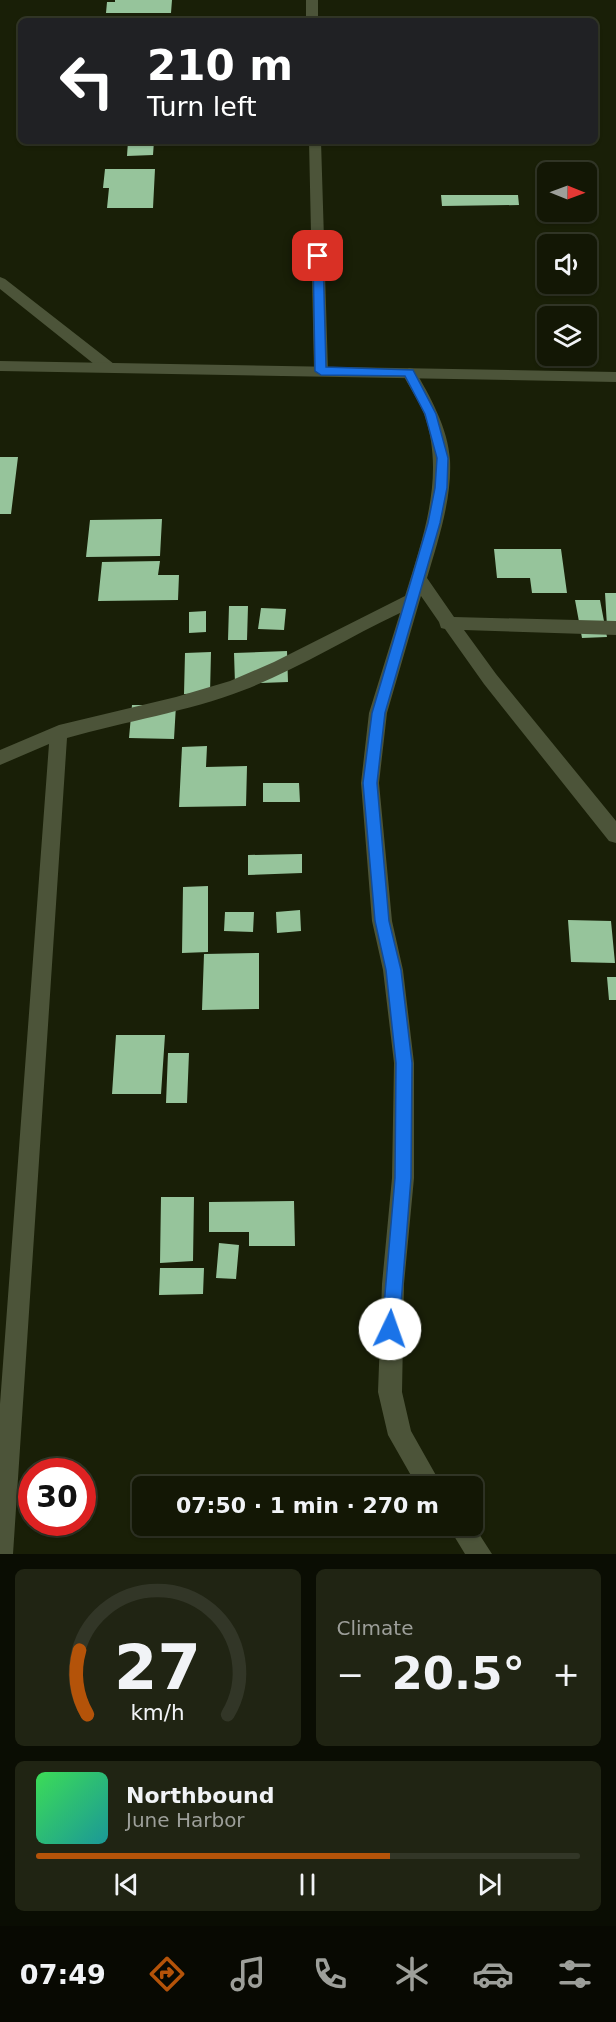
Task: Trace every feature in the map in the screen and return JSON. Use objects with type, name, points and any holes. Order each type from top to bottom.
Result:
[{"type":"street","points":[[312,0],[312,18]]},
{"type":"street","points":[[315,144],[321,371]]},
{"type":"street","points":[[0,282],[109,368]]},
{"type":"street","points":[[0,366],[616,377]]},
{"type":"street","points":[[409,373],[431,414],[442,458],[441,488],[418,579],[378,713],[370,783],[382,921],[393,970],[404,1063],[403,1178],[393,1284],[390,1392],[400,1435],[424,1476]]},
{"type":"street","points":[[418,579],[447,623],[581,795],[616,835]]},
{"type":"street","points":[[0,758],[58,732],[171,706],[236,686],[312,652],[411,600]]},
{"type":"street","points":[[447,623],[616,628]]},
{"type":"street","points":[[1,1554],[58,732]]},
{"type":"street","points":[[467,1536],[480,1554]]},
{"type":"building","points":[[115,0],[172,0],[171,13],[106,13],[107,2],[115,2]]},
{"type":"building","points":[[434,16],[483,18],[434,18]]},
{"type":"building","points":[[128,144],[154,144],[153,155],[127,156]]},
{"type":"building","points":[[105,169],[155,169],[153,208],[107,208],[109,188],[103,188]]},
{"type":"building","points":[[441,195],[518,195],[519,205],[442,206]]},
{"type":"building","points":[[0,457],[18,457],[11,514],[0,514]]},
{"type":"building","points":[[162,519],[160,556],[86,557],[90,520]]},
{"type":"building","points":[[494,549],[561,549],[567,593],[532,593],[530,578],[497,578]]},
{"type":"building","points":[[160,561],[158,575],[179,575],[178,600],[98,601],[102,562]]},
{"type":"building","points":[[605,593],[616,593],[616,626],[607,626]]},
{"type":"building","points":[[575,600],[600,600],[607,637],[582,638]]},
{"type":"building","points":[[229,606],[248,606],[247,640],[228,640]]},
{"type":"building","points":[[261,608],[286,609],[284,630],[258,629]]},
{"type":"building","points":[[206,611],[206,632],[189,633],[189,612]]},
{"type":"building","points":[[287,651],[288,682],[235,684],[234,653]]},
{"type":"building","points":[[211,652],[210,693],[184,694],[185,653]]},
{"type":"building","points":[[132,705],[176,705],[174,739],[129,738]]},
{"type":"building","points":[[207,746],[206,767],[247,766],[246,806],[179,807],[182,747]]},
{"type":"building","points":[[263,783],[299,783],[300,802],[263,802]]},
{"type":"building","points":[[302,854],[302,873],[248,875],[248,855]]},
{"type":"building","points":[[208,886],[208,952],[182,953],[183,887]]},
{"type":"building","points":[[300,910],[301,931],[277,933],[276,912]]},
{"type":"building","points":[[225,912],[254,912],[253,932],[224,931]]},
{"type":"building","points":[[568,920],[611,921],[615,963],[571,962]]},
{"type":"building","points":[[259,953],[259,1009],[202,1010],[204,954]]},
{"type":"building","points":[[607,977],[616,977],[616,1000],[609,1000]]},
{"type":"building","points":[[116,1035],[165,1035],[161,1094],[112,1094]]},
{"type":"building","points":[[168,1053],[189,1053],[187,1103],[166,1103]]},
{"type":"building","points":[[161,1197],[194,1197],[193,1261],[160,1263]]},
{"type":"building","points":[[294,1201],[295,1246],[249,1246],[249,1232],[209,1232],[209,1202]]},
{"type":"building","points":[[219,1243],[239,1245],[236,1279],[216,1278]]},
{"type":"building","points":[[160,1268],[204,1268],[203,1294],[159,1295]]},
{"type":"route","points":[[318,256],[321,371],[409,373],[431,414],[442,458],[441,488],[434,523],[378,713],[370,783],[382,921],[393,970],[404,1063],[403,1178],[390,1329]]}]
